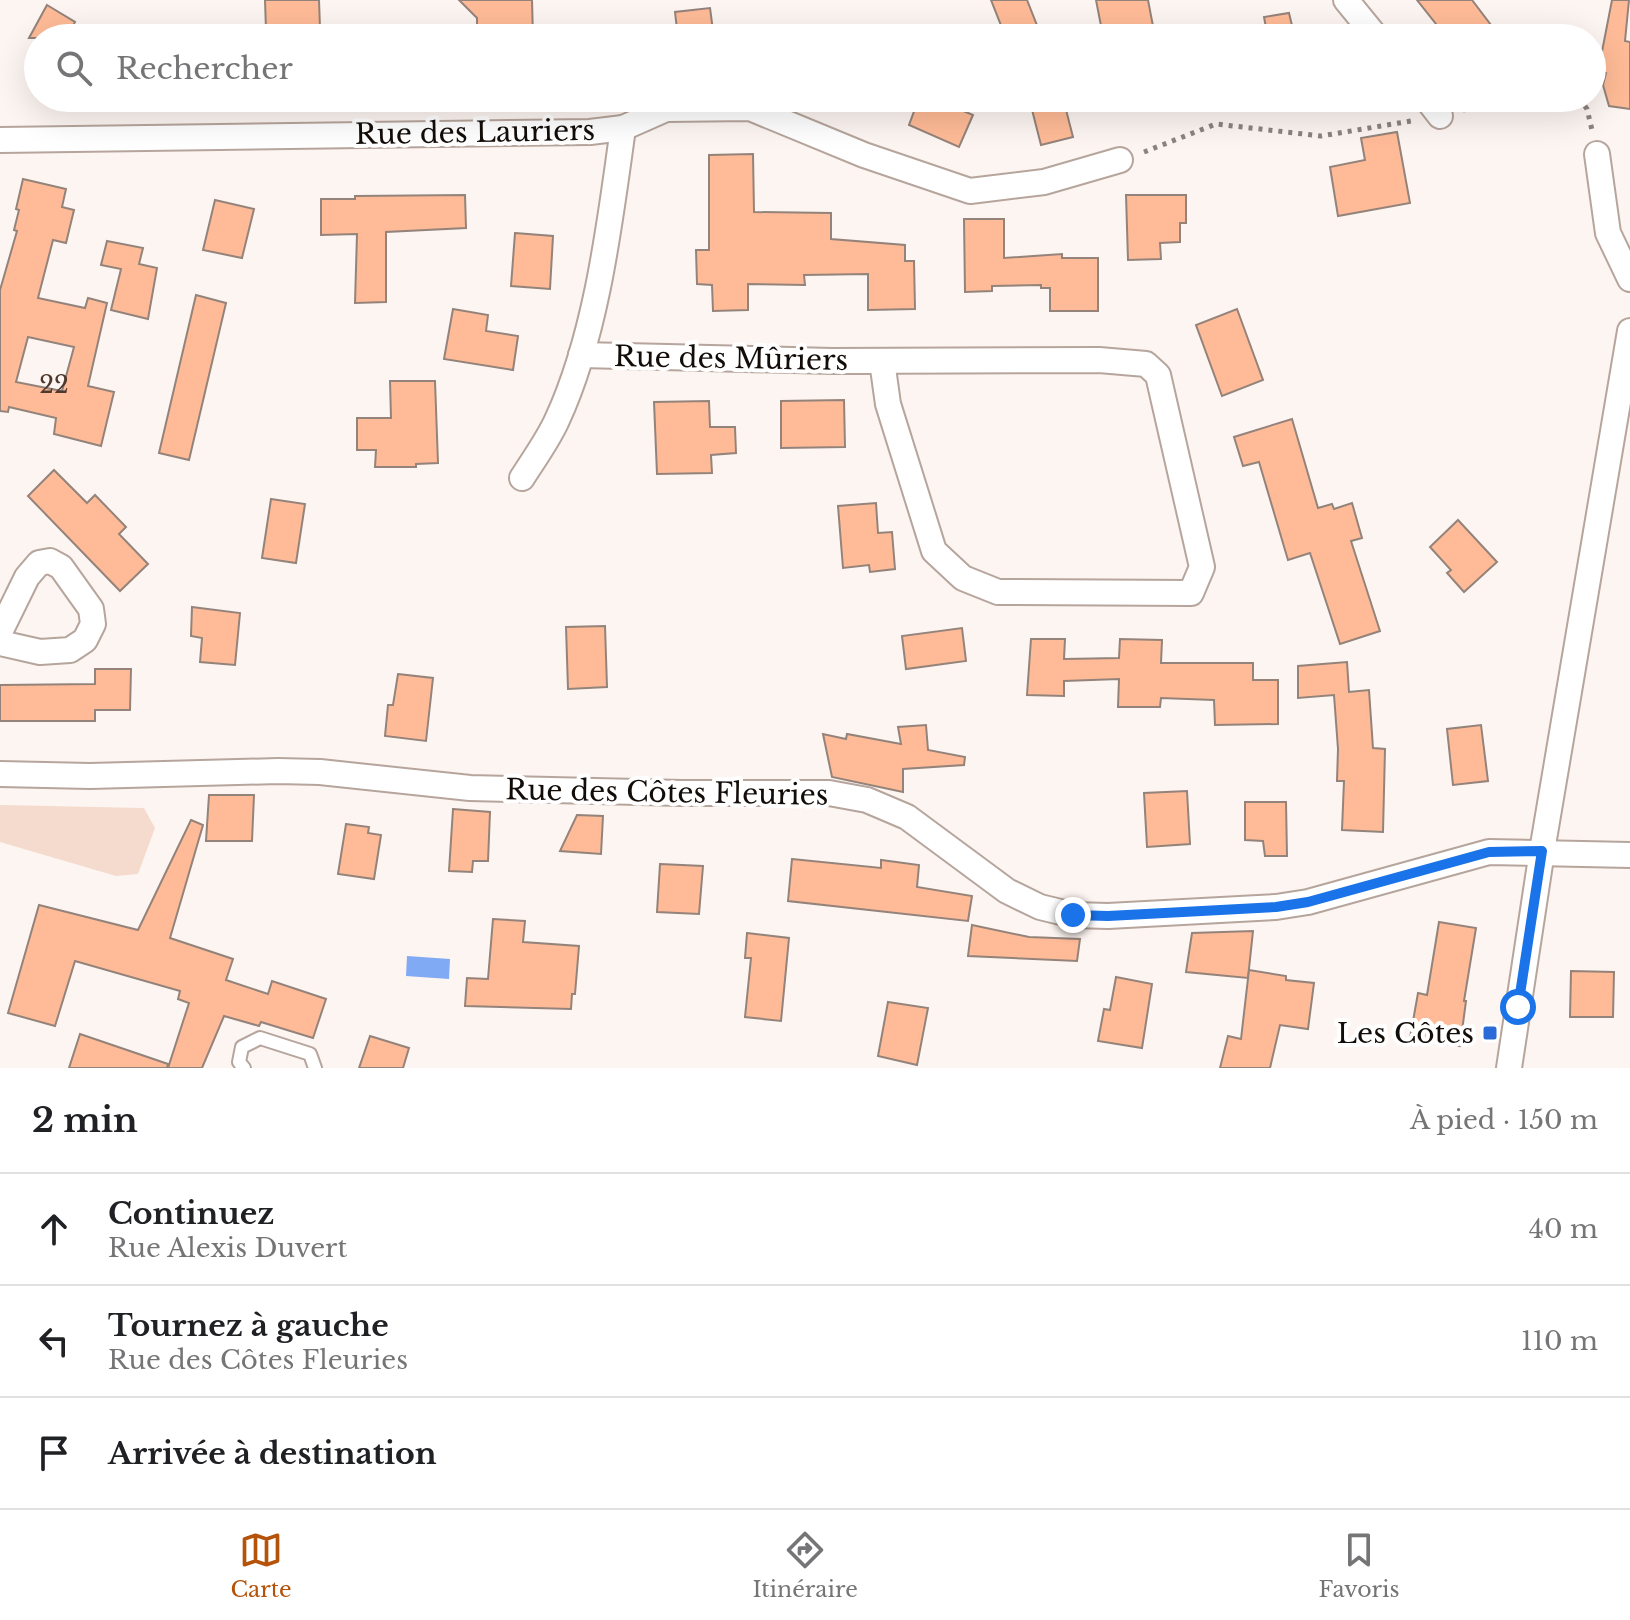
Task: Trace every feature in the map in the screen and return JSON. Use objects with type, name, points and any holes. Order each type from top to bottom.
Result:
[{"type":"street","points":[[1346,0],[1366,24]]},
{"type":"street","name":"Rue des Lauriers","points":[[0,140],[574,132],[623,128],[659,112]]},
{"type":"street","name":"Rue des Lauriers","points":[[760,112],[864,155],[970,191],[1044,182],[1120,160]]},
{"type":"street","points":[[522,478],[557,421],[581,355],[606,245],[623,128]]},
{"type":"street","points":[[1597,154],[1608,233],[1630,279]]},
{"type":"street","points":[[1509,1068],[1542,851],[1630,331]]},
{"type":"street","name":"Rue des Mûriers","points":[[581,355],[882,361],[1099,360],[1146,364],[1158,375],[1202,567],[1191,593],[998,592],[963,578],[934,551],[888,404],[882,361]]},
{"type":"street","points":[[0,632],[27,577],[39,563],[50,561],[61,567],[91,609],[93,624],[85,640],[70,650],[40,652],[0,643]]},
{"type":"street","name":"Rue des Côtes Fleuries","points":[[0,774],[90,776],[278,771],[320,772],[470,788],[829,793],[867,800],[907,817],[1007,891],[1040,907],[1073,915],[1276,907],[1308,902],[1489,852],[1630,855]]},
{"type":"lane","points":[[244,1068],[239,1062],[242,1047],[260,1038],[310,1054],[315,1068]]},
{"type":"path","points":[[1120,160],[1216,124],[1321,136],[1414,112]]},
{"type":"path","points":[[1588,112],[1597,154]]},
{"type":"shaded area","points":[[0,805],[144,808],[155,828],[138,874],[116,876],[0,842]]},
{"type":"water","points":[[407,956],[450,959],[449,979],[406,976]]},
{"type":"building","points":[[265,0],[319,0],[320,24],[266,24]]},
{"type":"building","points":[[459,0],[532,0],[533,24],[477,24],[477,18]]},
{"type":"building","points":[[991,0],[1027,0],[1036,24],[1000,24]]},
{"type":"building","points":[[1096,0],[1148,0],[1153,24],[1101,24]]},
{"type":"building","points":[[1417,0],[1472,0],[1490,24],[1436,24]]},
{"type":"building","points":[[1612,0],[1629,0],[1625,41],[1630,42],[1630,109],[1609,106],[1606,96],[1606,31]]},
{"type":"building","points":[[47,5],[75,22],[74,24],[37,24]]},
{"type":"building","points":[[710,8],[712,24],[676,24],[675,12]]},
{"type":"building","points":[[1289,13],[1292,24],[1265,24],[1264,17]]},
{"type":"building","points":[[914,112],[966,112],[973,115],[959,147],[909,125]]},
{"type":"building","points":[[1033,112],[1067,112],[1073,137],[1041,145]]},
{"type":"building","points":[[1397,132],[1410,203],[1338,216],[1330,167],[1365,160],[1361,138]]},
{"type":"building","points":[[753,154],[754,212],[831,213],[831,239],[905,245],[905,261],[914,261],[915,309],[868,310],[868,274],[804,275],[805,285],[748,284],[748,310],[713,311],[712,285],[697,284],[696,250],[709,250],[709,155]]},
{"type":"building","points":[[23,179],[66,189],[62,207],[74,210],[66,243],[53,240],[38,298],[85,308],[88,298],[107,303],[88,386],[114,392],[101,446],[54,434],[56,418],[9,407],[8,412],[0,411],[0,290],[17,231],[14,230],[19,210],[16,209]],"holes":[[[28,337],[74,347],[62,391],[16,382]]]},
{"type":"building","points":[[465,195],[466,228],[386,232],[386,302],[355,303],[357,234],[321,235],[321,199]]},
{"type":"building","points":[[1126,195],[1186,195],[1186,223],[1180,223],[1180,242],[1160,243],[1161,259],[1128,260]]},
{"type":"building","points":[[215,200],[254,209],[242,258],[203,250]]},
{"type":"building","points":[[964,219],[1004,219],[1004,258],[1062,254],[1062,258],[1098,258],[1098,311],[1050,311],[1050,288],[1041,288],[1041,285],[992,286],[992,291],[965,292]]},
{"type":"building","points":[[515,233],[553,236],[550,289],[511,286]]},
{"type":"building","points":[[107,241],[143,248],[139,264],[157,268],[148,319],[111,310],[121,269],[101,265]]},
{"type":"building","points":[[196,295],[226,303],[189,460],[159,453]]},
{"type":"building","points":[[453,309],[488,315],[486,331],[518,336],[513,370],[444,359]]},
{"type":"building","points":[[1237,309],[1263,380],[1222,396],[1196,325]]},
{"type":"building","points":[[390,381],[435,381],[438,463],[416,464],[416,467],[375,467],[376,450],[357,450],[357,418],[391,418]]},
{"type":"building","points":[[844,400],[845,447],[781,448],[781,401]]},
{"type":"building","points":[[709,401],[710,427],[735,427],[736,453],[711,455],[712,473],[657,474],[654,402]]},
{"type":"building","points":[[1292,419],[1318,508],[1332,504],[1334,509],[1352,503],[1362,538],[1351,541],[1380,631],[1340,644],[1310,553],[1288,560],[1259,462],[1243,466],[1234,437]]},
{"type":"building","points":[[54,470],[87,503],[95,495],[126,527],[119,534],[148,564],[120,591],[28,496]]},
{"type":"building","points":[[271,499],[305,504],[296,563],[262,558]]},
{"type":"building","points":[[876,503],[878,533],[892,532],[895,569],[870,572],[869,565],[843,568],[838,506]]},
{"type":"building","points":[[1458,520],[1497,562],[1464,592],[1447,573],[1451,570],[1430,547]]},
{"type":"building","points":[[192,607],[240,613],[235,665],[200,662],[202,638],[191,636]]},
{"type":"building","points":[[605,626],[607,687],[568,689],[566,627]]},
{"type":"building","points":[[962,628],[966,661],[906,669],[902,636]]},
{"type":"building","points":[[1031,639],[1065,639],[1064,659],[1119,658],[1120,639],[1162,640],[1161,663],[1253,663],[1253,680],[1278,680],[1278,724],[1215,725],[1214,700],[1161,698],[1160,707],[1118,707],[1119,679],[1064,681],[1064,696],[1027,695]]},
{"type":"building","points":[[1347,662],[1349,692],[1369,690],[1373,748],[1385,749],[1383,832],[1342,830],[1344,781],[1337,781],[1334,695],[1298,698],[1298,666]]},
{"type":"building","points":[[95,669],[131,669],[130,710],[95,710],[95,721],[0,721],[0,685],[95,684]]},
{"type":"building","points":[[398,674],[433,678],[426,741],[385,736],[388,705],[393,705]]},
{"type":"building","points":[[926,725],[928,750],[965,757],[964,765],[903,769],[903,792],[832,777],[823,734],[846,739],[847,734],[901,744],[898,727]]},
{"type":"building","points":[[1481,725],[1488,781],[1453,785],[1447,729]]},
{"type":"building","points":[[1187,791],[1190,844],[1147,847],[1144,793]]},
{"type":"building","points":[[209,795],[254,795],[252,841],[206,841]]},
{"type":"building","points":[[1245,802],[1286,802],[1287,856],[1265,856],[1263,841],[1245,840]]},
{"type":"building","points":[[453,809],[490,812],[488,861],[473,861],[472,872],[449,871]]},
{"type":"building","points":[[577,815],[603,816],[601,854],[560,851]]},
{"type":"building","points":[[191,820],[203,825],[170,938],[233,959],[226,980],[268,994],[272,981],[326,999],[313,1038],[261,1022],[259,1026],[224,1016],[202,1068],[168,1068],[189,1003],[178,999],[180,991],[75,961],[55,1026],[8,1013],[39,905],[138,930]]},
{"type":"building","points":[[346,824],[369,827],[368,833],[381,835],[374,879],[338,874]]},
{"type":"building","points":[[792,859],[881,868],[881,860],[919,865],[917,887],[972,896],[968,921],[788,901]]},
{"type":"building","points":[[660,864],[703,866],[699,914],[657,912]]},
{"type":"building","points":[[493,919],[525,921],[523,942],[579,946],[571,1009],[465,1006],[467,978],[488,979]]},
{"type":"building","points":[[1439,922],[1476,928],[1460,1046],[1410,1038],[1418,993],[1427,995]]},
{"type":"building","points":[[972,925],[1029,937],[1080,939],[1077,961],[968,956]]},
{"type":"building","points":[[1253,931],[1248,978],[1186,972],[1192,933]]},
{"type":"building","points":[[747,933],[789,938],[781,1021],[745,1017],[751,958],[745,958]]},
{"type":"building","points":[[1249,970],[1286,976],[1286,980],[1314,983],[1308,1029],[1280,1025],[1270,1068],[1220,1068],[1228,1036],[1241,1039]]},
{"type":"building","points":[[1571,971],[1614,972],[1613,1017],[1570,1017]]},
{"type":"building","points":[[1116,977],[1152,984],[1142,1048],[1098,1041],[1104,1009],[1110,1010]]},
{"type":"building","points":[[888,1002],[928,1008],[917,1065],[878,1056]]},
{"type":"building","points":[[80,1034],[168,1064],[167,1068],[69,1068]]},
{"type":"building","points":[[370,1036],[409,1048],[403,1068],[359,1068]]},
{"type":"place","name":"Les Côtes","points":[[1490,1033]]},
{"type":"route","points":[[1073,915],[1276,907],[1308,902],[1489,852],[1542,851],[1518,1007]]}]
